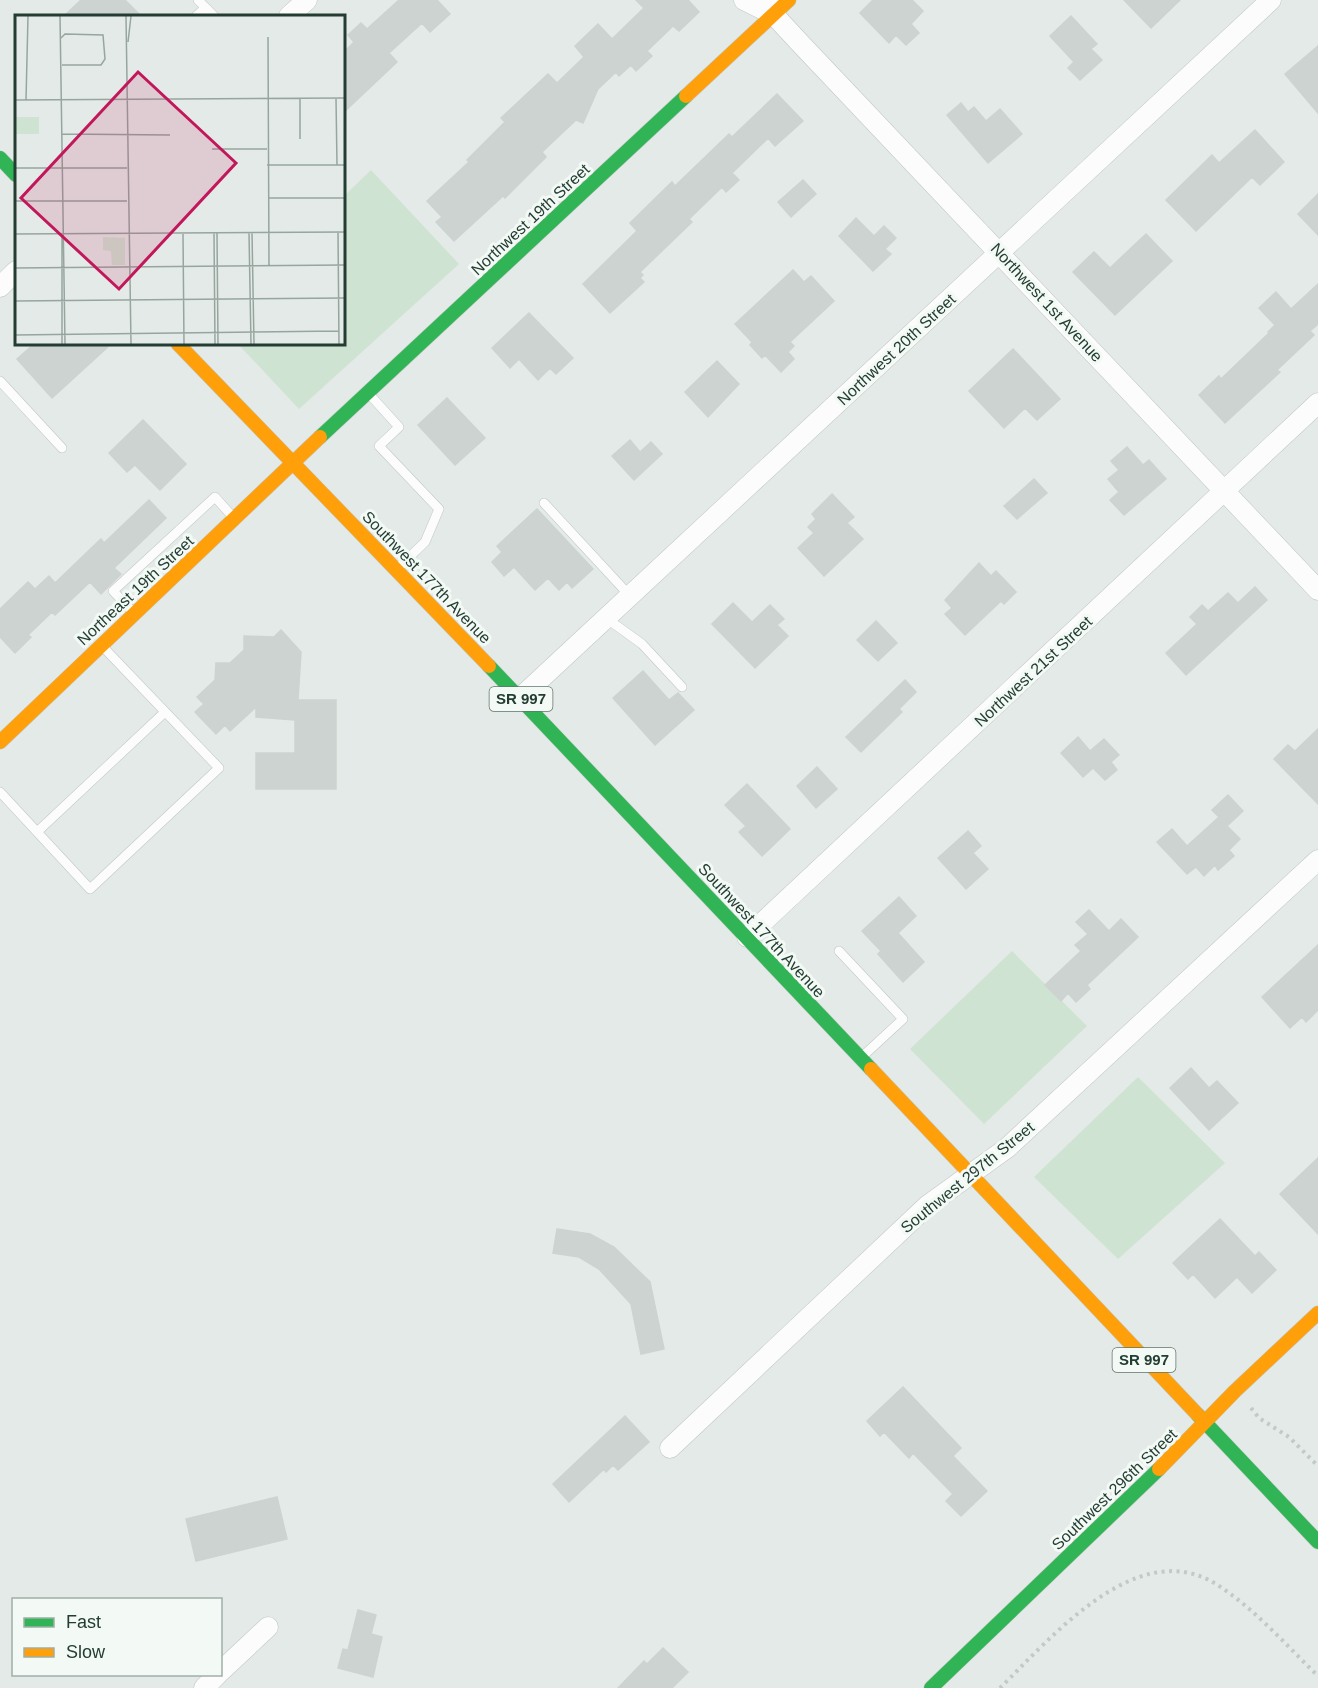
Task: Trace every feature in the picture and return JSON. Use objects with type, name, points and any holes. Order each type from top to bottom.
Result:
[{"type":"main road","name":"Northwest 19th Street","points":[[293,463],[771,7],[789,0]]},
{"type":"main road","points":[[0,158],[15,174]]},
{"type":"main road","name":"Southwest 177th Avenue","points":[[179,345],[520,698],[1318,1542]]},
{"type":"main road","name":"Northeast 19th Street","points":[[0,742],[293,463]]},
{"type":"main road","name":"Southwest 296th Street","points":[[931,1688],[1318,1313]]},
{"type":"street","points":[[290,15],[307,0]]},
{"type":"street","name":"Northwest 1st Avenue","points":[[744,0],[771,7],[1318,590]]},
{"type":"street","name":"Northwest 20th Street","points":[[520,698],[1271,0]]},
{"type":"street","points":[[0,287],[15,272]]},
{"type":"street","name":"Northwest 21st Street","points":[[747,937],[1318,404]]},
{"type":"street","name":"Southwest 297th Street","points":[[670,1448],[928,1205],[1016,1140],[1318,860]]},
{"type":"street","points":[[222,1670],[268,1627]]},
{"type":"street","points":[[204,1688],[216,1676]]},
{"type":"lane","points":[[198,0],[213,15]]},
{"type":"lane","points":[[197,15],[205,8]]},
{"type":"lane","points":[[0,381],[63,448]]},
{"type":"lane","points":[[368,393],[399,427],[379,446],[440,509],[425,542],[396,570]]},
{"type":"lane","points":[[134,614],[113,591],[215,497],[235,519]]},
{"type":"lane","points":[[544,503],[630,596]]},
{"type":"lane","points":[[606,618],[642,644],[682,687]]},
{"type":"lane","points":[[0,792],[90,888],[219,768],[101,645]]},
{"type":"lane","points":[[37,832],[165,712]]},
{"type":"lane","points":[[838,951],[903,1019],[861,1059]]},
{"type":"path","points":[[1259,1418],[1289,1437],[1318,1466]]},
{"type":"path","points":[[1000,1688],[1090,1604],[1123,1584],[1147,1573],[1169,1570],[1191,1574],[1215,1583],[1248,1608],[1318,1676]]},
{"type":"green space","points":[[371,170],[459,264],[299,409],[239,345],[345,345],[345,195]]},
{"type":"green space","points":[[1012,951],[1087,1026],[984,1124],[910,1049]]},
{"type":"green space","points":[[1138,1077],[1225,1163],[1118,1259],[1034,1177]]},
{"type":"building","points":[[81,0],[125,0],[140,15],[65,15]]},
{"type":"building","points":[[399,0],[437,0],[450,14],[430,32],[422,23],[389,53],[397,62],[345,111],[345,51],[354,42],[348,35],[361,23],[367,29]]},
{"type":"building","points":[[636,0],[688,0],[699,12],[679,31],[673,26],[647,51],[652,56],[636,71],[631,65],[619,76],[616,72],[598,89],[583,123],[576,120],[542,152],[546,157],[505,198],[503,196],[454,241],[436,222],[442,217],[427,201],[469,162],[467,160],[505,122],[501,118],[548,74],[557,83],[584,57],[575,46],[598,24],[612,39],[644,8]]},
{"type":"building","points":[[873,0],[912,0],[923,11],[911,24],[919,33],[906,45],[896,35],[889,43],[860,13]]},
{"type":"building","points":[[1124,0],[1180,0],[1151,28]]},
{"type":"building","points":[[1071,16],[1097,44],[1091,49],[1102,60],[1080,80],[1068,68],[1074,62],[1050,36]]},
{"type":"building","points":[[1318,46],[1318,113],[1285,74]]},
{"type":"building","points":[[777,94],[803,121],[775,146],[768,138],[732,173],[739,180],[726,192],[722,187],[689,219],[692,222],[640,272],[643,275],[640,278],[644,282],[610,313],[583,284],[637,231],[630,223],[672,182],[675,186],[729,134],[732,137]]},
{"type":"building","points":[[961,103],[968,112],[974,107],[986,121],[1000,109],[1022,134],[988,163],[947,115]]},
{"type":"building","points":[[1255,130],[1284,162],[1260,185],[1252,177],[1196,231],[1166,200],[1212,155],[1219,163]]},
{"type":"building","points":[[803,180],[816,194],[791,217],[778,202]]},
{"type":"building","points":[[1318,194],[1318,235],[1298,214]]},
{"type":"building","points":[[856,218],[874,236],[884,226],[896,238],[885,249],[891,254],[873,271],[839,236]]},
{"type":"building","points":[[1146,234],[1172,261],[1115,315],[1073,272],[1094,252],[1110,268]]},
{"type":"building","points":[[793,270],[804,282],[811,276],[834,301],[790,342],[794,346],[788,352],[794,359],[781,372],[765,355],[762,358],[750,345],[752,342],[735,324]]},
{"type":"building","points":[[1318,284],[1318,324],[1310,331],[1314,335],[1277,370],[1280,372],[1225,423],[1199,395],[1219,376],[1221,379],[1275,325],[1259,308],[1276,292],[1291,309]]},
{"type":"building","points":[[529,313],[573,358],[556,374],[550,368],[538,380],[519,359],[510,368],[492,348]]},
{"type":"building","points":[[33,345],[110,345],[52,398],[17,359]]},
{"type":"building","points":[[1013,349],[1060,399],[1037,420],[1025,408],[1004,428],[969,391]]},
{"type":"building","points":[[717,361],[739,384],[708,417],[685,392]]},
{"type":"building","points":[[447,398],[485,438],[455,465],[418,425]]},
{"type":"building","points":[[143,420],[186,464],[160,490],[135,465],[127,472],[109,453]]},
{"type":"building","points":[[630,440],[640,452],[651,442],[662,454],[634,480],[612,456]]},
{"type":"building","points":[[1127,447],[1143,465],[1149,460],[1166,479],[1124,515],[1110,500],[1119,492],[1108,479],[1119,470],[1111,461]]},
{"type":"building","points":[[1034,479],[1047,493],[1017,519],[1004,506]]},
{"type":"building","points":[[832,494],[854,517],[847,523],[863,539],[824,576],[798,548],[814,533],[808,527],[816,519],[812,514]]},
{"type":"building","points":[[149,500],[166,518],[114,568],[121,574],[101,594],[90,582],[55,615],[52,612],[28,635],[31,637],[15,653],[0,637],[0,609],[28,582],[35,589],[49,576],[55,583],[101,539],[104,543]]},
{"type":"building","points":[[537,509],[593,569],[572,588],[567,582],[559,590],[548,578],[535,590],[514,567],[504,576],[492,562],[502,552],[497,546]]},
{"type":"building","points":[[979,563],[991,576],[996,571],[1016,592],[1004,604],[1001,601],[965,635],[945,614],[952,608],[945,600]]},
{"type":"building","points":[[1255,587],[1267,600],[1186,675],[1166,653],[1197,624],[1190,617],[1202,605],[1208,611],[1228,593],[1238,603]]},
{"type":"building","points":[[733,603],[752,622],[770,605],[784,619],[777,625],[788,636],[755,668],[712,624]]},
{"type":"building","points":[[876,621],[897,643],[878,661],[857,640]]},
{"type":"building","points":[[281,630],[301,652],[298,700],[336,700],[336,789],[256,789],[256,753],[295,753],[295,720],[256,717],[256,707],[230,731],[225,725],[216,734],[195,712],[204,704],[197,697],[215,680],[216,663],[230,663],[244,650],[244,636],[274,637]]},
{"type":"building","points":[[643,671],[669,700],[678,693],[694,710],[655,745],[613,698]]},
{"type":"building","points":[[905,680],[916,692],[899,709],[902,712],[861,752],[846,737]]},
{"type":"building","points":[[1318,729],[1318,804],[1274,759],[1288,745],[1295,751]]},
{"type":"building","points":[[1078,737],[1090,751],[1104,739],[1119,755],[1111,762],[1117,770],[1105,780],[1093,768],[1083,777],[1061,753]]},
{"type":"building","points":[[817,767],[837,789],[816,808],[797,786]]},
{"type":"building","points":[[747,784],[790,829],[762,856],[739,832],[746,826],[725,805]]},
{"type":"building","points":[[1228,795],[1243,811],[1227,826],[1240,839],[1229,850],[1234,856],[1218,870],[1215,865],[1204,876],[1196,867],[1187,874],[1157,842],[1172,829],[1187,846],[1219,817],[1212,810]]},
{"type":"building","points":[[968,831],[981,846],[973,853],[988,869],[966,889],[938,858]]},
{"type":"building","points":[[899,897],[916,916],[898,933],[924,962],[903,982],[878,954],[881,951],[862,931]]},
{"type":"building","points":[[1089,910],[1109,931],[1121,919],[1138,937],[1087,985],[1090,989],[1076,1002],[1068,993],[1061,1001],[1045,985],[1081,951],[1075,945],[1088,934],[1076,922]]},
{"type":"building","points":[[1318,945],[1318,1010],[1306,1022],[1302,1017],[1290,1028],[1262,997]]},
{"type":"building","points":[[1191,1068],[1209,1088],[1217,1081],[1238,1103],[1209,1130],[1170,1088]]},
{"type":"building","points":[[1318,1158],[1318,1234],[1280,1194]]},
{"type":"building","points":[[1220,1219],[1255,1256],[1259,1252],[1276,1270],[1252,1293],[1237,1277],[1215,1298],[1193,1274],[1188,1279],[1173,1263]]},
{"type":"building","points":[[557,1229],[590,1234],[614,1247],[650,1282],[664,1349],[641,1354],[631,1304],[599,1269],[579,1257],[553,1253]]},
{"type":"building","points":[[903,1387],[961,1448],[953,1456],[987,1491],[961,1516],[946,1501],[953,1494],[913,1453],[909,1458],[884,1432],[880,1436],[867,1421]]},
{"type":"building","points":[[625,1416],[649,1442],[618,1470],[613,1465],[606,1472],[604,1469],[569,1502],[553,1484]]},
{"type":"building","points":[[277,1497],[287,1539],[196,1561],[186,1519]]},
{"type":"building","points":[[358,1610],[376,1615],[371,1634],[382,1637],[373,1677],[338,1668],[343,1649],[348,1650]]},
{"type":"building","points":[[663,1648],[688,1672],[672,1688],[618,1688],[644,1661],[647,1664]]},
{"type":"traffic: fast","points":[[320,437],[686,96]]},
{"type":"traffic: fast","points":[[0,158],[15,174]]},
{"type":"traffic: fast","points":[[489,666],[871,1069]]},
{"type":"traffic: fast","points":[[1198,1415],[1318,1542]]},
{"type":"traffic: fast","points":[[931,1688],[1159,1469]]},
{"type":"traffic: slow","points":[[686,96],[789,0]]},
{"type":"traffic: slow","points":[[179,345],[489,666]]},
{"type":"traffic: slow","points":[[0,742],[320,437]]},
{"type":"traffic: slow","points":[[871,1069],[1198,1415]]},
{"type":"traffic: slow","points":[[1159,1469],[1235,1391],[1318,1313]]}]
